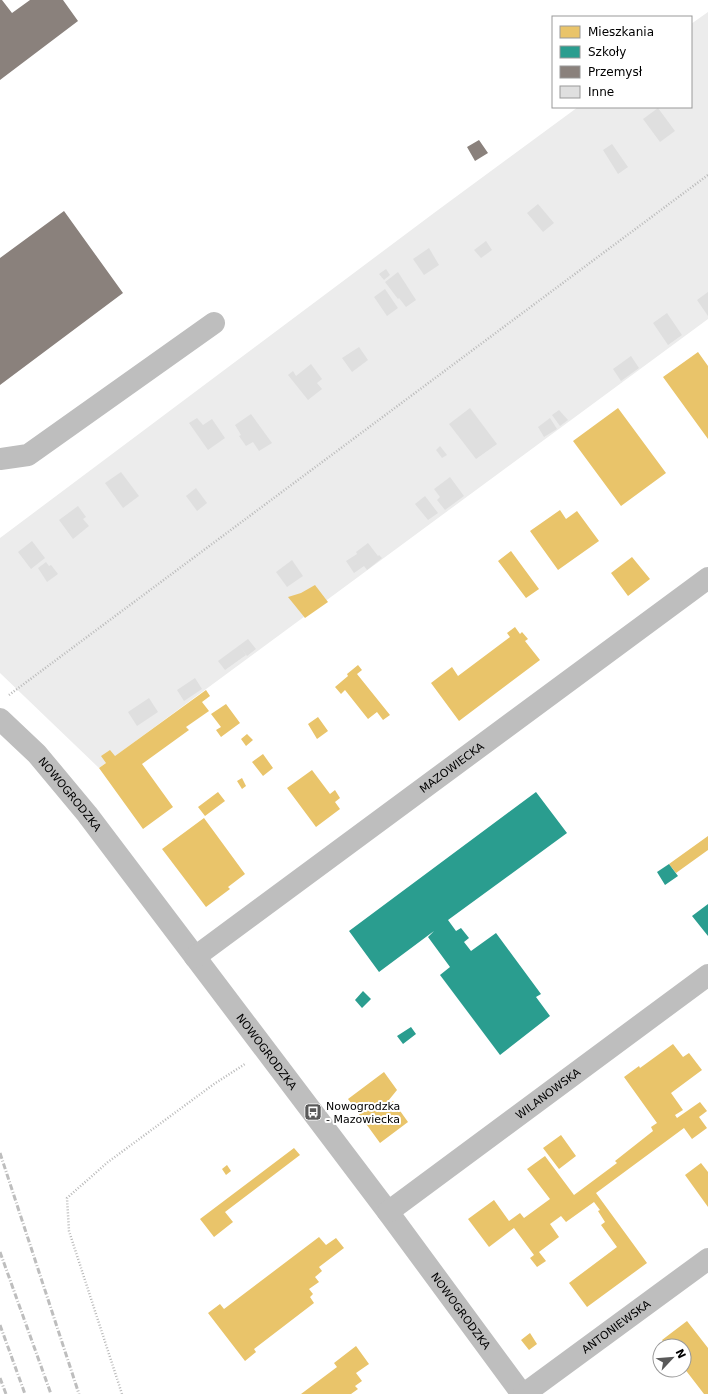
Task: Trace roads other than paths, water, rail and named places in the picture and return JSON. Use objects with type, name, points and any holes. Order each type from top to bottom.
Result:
[{"type":"street","points":[[0,458],[28,455],[214,323]]},
{"type":"street","name":"MAZOWIECKA","points":[[195,957],[708,578]]},
{"type":"street","name":"NOWOGRODZKA","points":[[0,719],[37,754],[88,814],[523,1394]]},
{"type":"street","name":"WILANOWSKA","points":[[388,1212],[708,975]]},
{"type":"street","name":"ANTONIEWSKA","points":[[523,1394],[708,1259]]},
{"type":"railway","points":[[0,1153],[79,1394]]},
{"type":"railway","points":[[0,1252],[51,1394]]},
{"type":"railway","points":[[0,1325],[25,1394]]},
{"type":"railway","points":[[0,1378],[6,1394]]},
{"type":"place","name":"Nowogrodzka - Mazowiecka","points":[[313,1112]]}]
